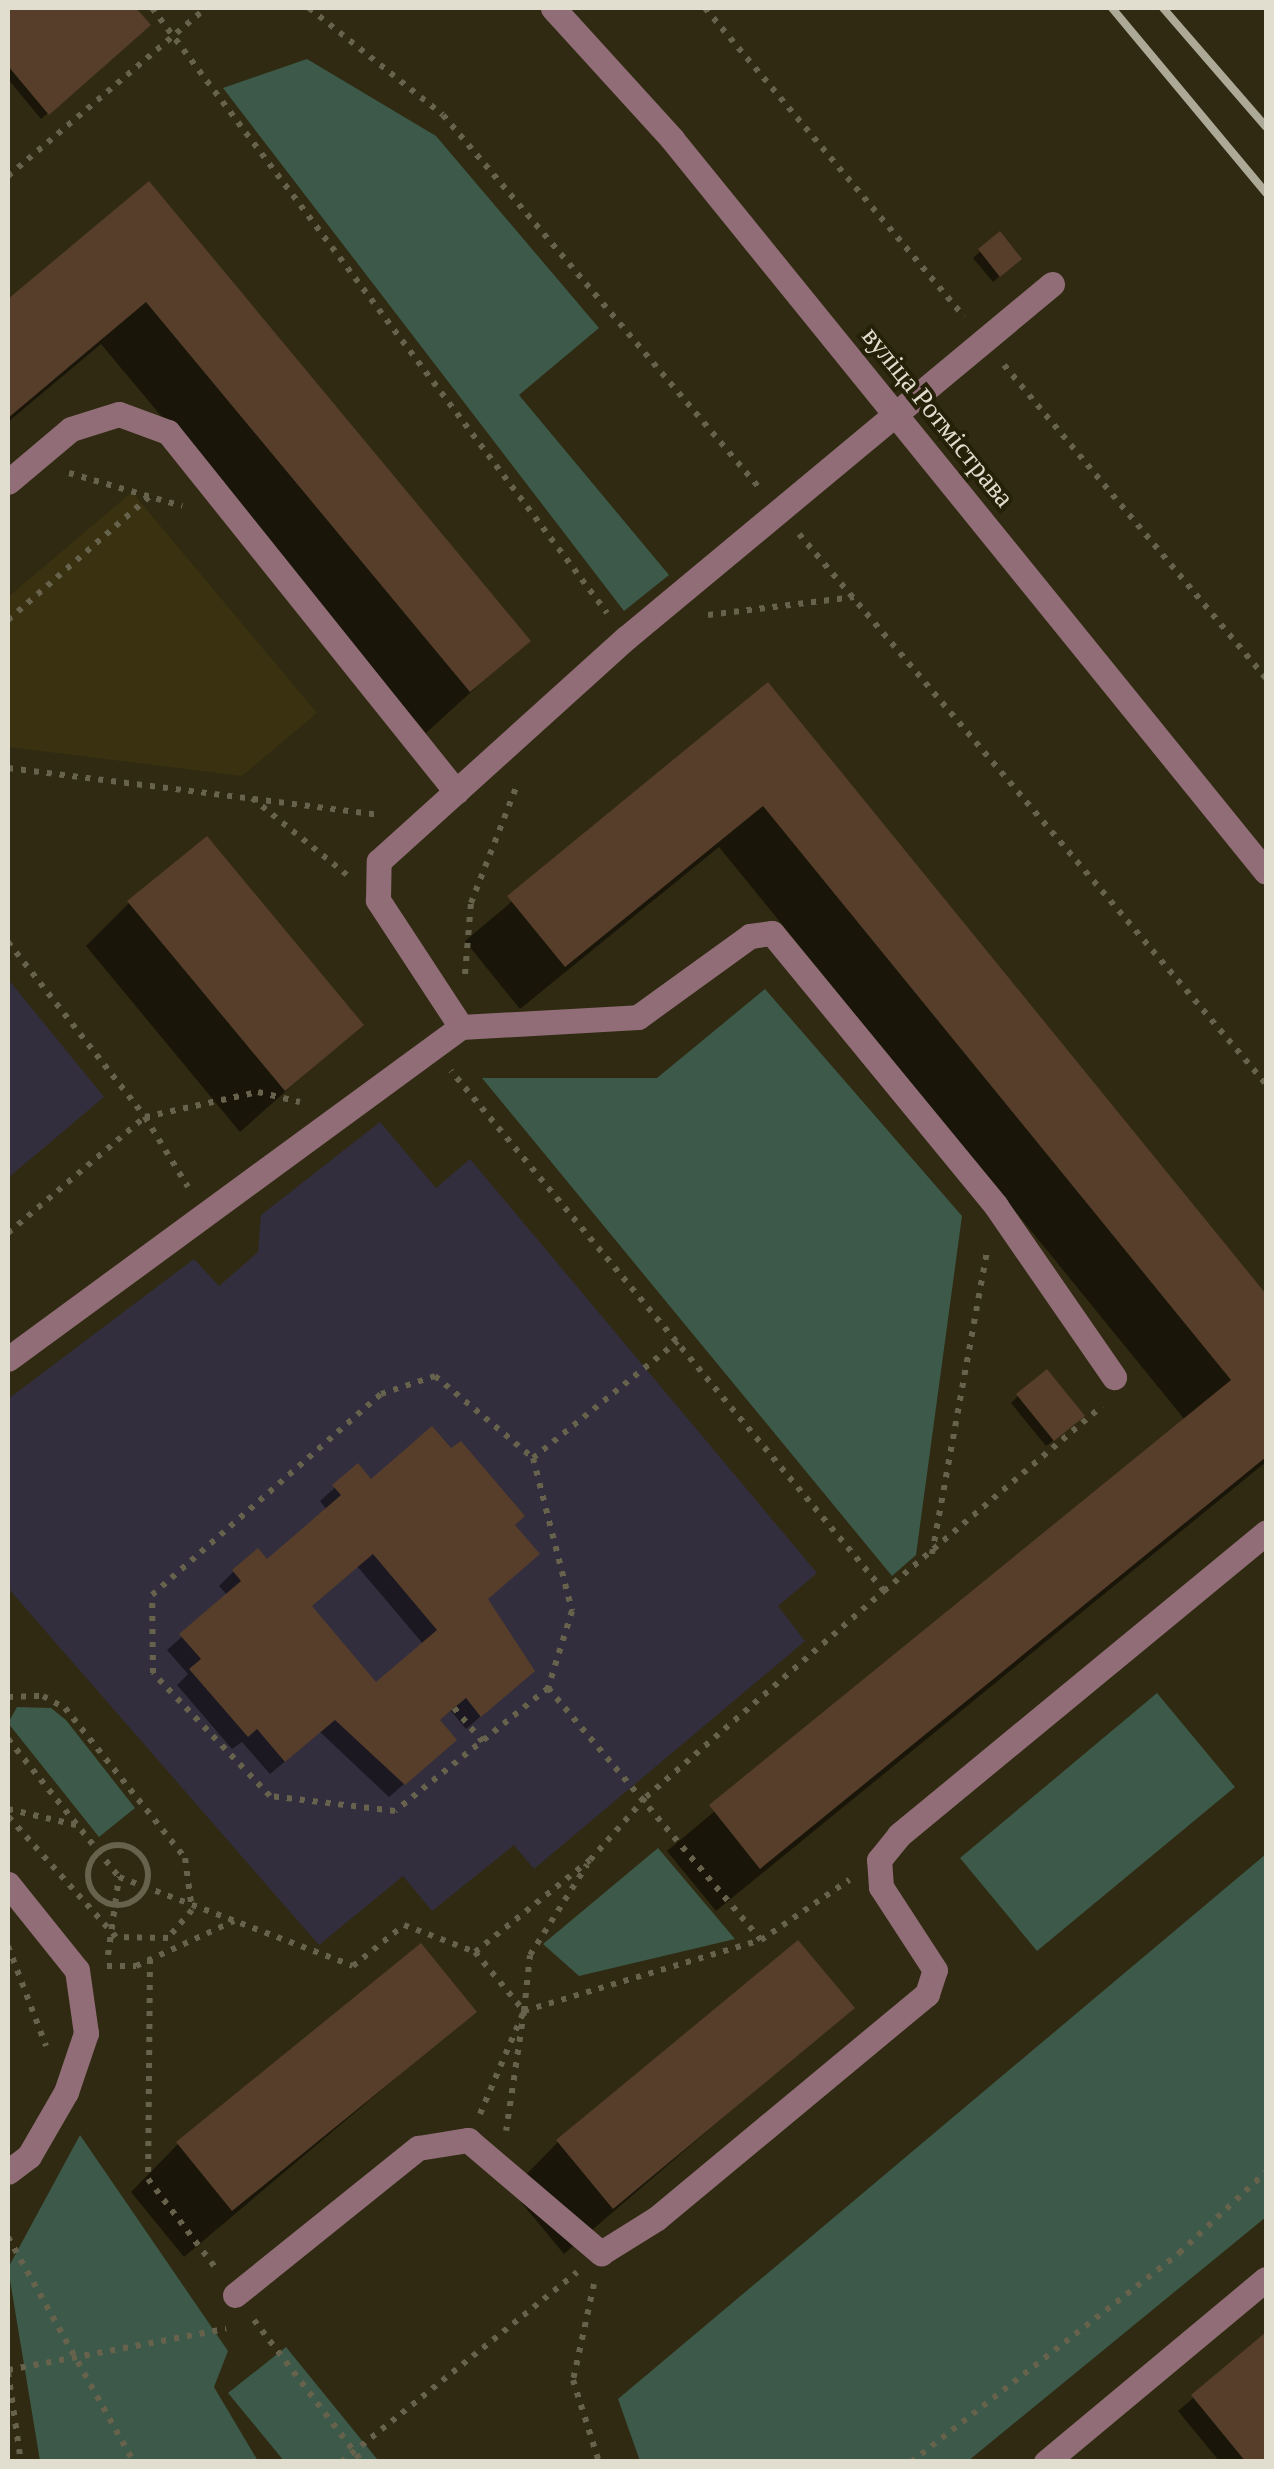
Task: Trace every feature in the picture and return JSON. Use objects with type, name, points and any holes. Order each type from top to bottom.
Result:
[{"type":"street","name":"вуліца Ротмістрава","points":[[553,8],[896,412],[1266,872]]},
{"type":"street","points":[[461,1027],[378,900],[379,861],[420,820],[636,630],[1052,284]]},
{"type":"street","points":[[8,482],[71,429],[119,414],[168,432],[456,792]]},
{"type":"street","points":[[8,1358],[461,1027],[638,1017],[750,936],[772,933],[996,1206],[1114,1377]]},
{"type":"street","points":[[236,2295],[418,2148],[468,2140],[601,2253],[927,1994],[935,1970],[881,1887],[880,1860],[1266,1532]]},
{"type":"street","points":[[8,1884],[77,1970],[86,2033],[66,2092],[29,2156],[8,2172]]},
{"type":"street","points":[[1053,2459],[1266,2278]]},
{"type":"path","points":[[152,8],[636,630],[856,597]]},
{"type":"path","points":[[8,176],[206,8]]},
{"type":"path","points":[[32,462],[241,522]]},
{"type":"path","points":[[8,620],[149,497]]},
{"type":"path","points":[[8,768],[420,820]]},
{"type":"path","points":[[461,1027],[471,902],[519,780]]},
{"type":"path","points":[[251,797],[378,900]]},
{"type":"path","points":[[8,942],[146,1117],[204,1214]]},
{"type":"path","points":[[431,1047],[884,1591]]},
{"type":"path","points":[[8,1232],[146,1117],[258,1092],[342,1113]]},
{"type":"path","points":[[932,1554],[996,1206]]},
{"type":"path","points":[[533,1458],[678,1341]]},
{"type":"path","points":[[435,1376],[533,1458],[572,1611],[548,1688],[395,1811],[270,1796],[152,1672],[152,1595],[381,1394],[435,1376]]},
{"type":"path","points":[[500,2167],[530,1955],[590,1860],[646,1797],[884,1591],[1097,1416],[1114,1377]]},
{"type":"path","points":[[548,1688],[646,1797],[761,1940]]},
{"type":"path","points":[[8,1697],[44,1696],[65,1708],[185,1858],[193,1906],[150,1959],[106,1966],[118,1877]]},
{"type":"path","points":[[454,1708],[484,1743]]},
{"type":"path","points":[[8,1739],[118,1877],[352,1966],[404,1925],[474,1952],[524,2011]]},
{"type":"path","points":[[8,1813],[110,1934],[133,1944],[164,1944],[234,1921]]},
{"type":"path","points":[[8,1813],[77,1826]]},
{"type":"path","points":[[99,1853],[121,1845],[140,1854],[146,1888]]},
{"type":"path","points":[[99,1853],[90,1884],[114,1904]]},
{"type":"path","points":[[474,1952],[590,1860]]},
{"type":"path","points":[[468,2140],[524,2011],[761,1940],[880,1860]]},
{"type":"path","points":[[114,1904],[146,1888]]},
{"type":"path","points":[[8,1946],[46,2065]]},
{"type":"path","points":[[150,1959],[148,2180],[350,2453],[362,2462]]},
{"type":"path","points":[[911,2462],[1266,2172]]},
{"type":"path","points":[[8,2237],[134,2462]]},
{"type":"path","points":[[341,2462],[601,2253]]},
{"type":"path","points":[[598,2462],[573,2380],[601,2253]]},
{"type":"path","points":[[21,2462],[8,2371],[256,2323]]},
{"type":"shaded area","points":[[8,979],[104,1097],[8,1178]]},
{"type":"shaded area","points":[[380,1122],[436,1188],[470,1159],[817,1573],[778,1606],[805,1641],[534,1869],[514,1845],[432,1911],[403,1876],[319,1945],[8,1588],[8,1399],[194,1259],[219,1286],[258,1252],[261,1215]]},
{"type":"green space","points":[[307,59],[436,136],[599,328],[519,395],[669,575],[624,611],[223,88]]},
{"type":"green space","points":[[765,989],[962,1216],[916,1555],[892,1576],[482,1078],[657,1078]]},
{"type":"green space","points":[[1157,1693],[1235,1787],[1037,1951],[960,1858]]},
{"type":"green space","points":[[17,1707],[51,1708],[66,1720],[135,1808],[99,1837],[8,1723]]},
{"type":"green space","points":[[658,1848],[735,1939],[579,1976],[543,1944]]},
{"type":"green space","points":[[1266,1854],[1266,2217],[968,2461],[640,2461],[618,2399]]},
{"type":"green space","points":[[80,2135],[228,2351],[214,2387],[258,2461],[40,2461],[8,2268]]},
{"type":"green space","points":[[286,2347],[377,2459],[284,2461],[228,2393]]},
{"type":"sand","points":[[132,492],[317,713],[242,776],[8,747],[8,597]]},
{"type":"building","points":[[8,8],[136,8],[151,25],[49,115],[8,66]]},
{"type":"building","points":[[149,181],[531,641],[470,692],[146,302],[8,418],[8,299]]},
{"type":"building","points":[[1000,231],[1022,259],[1000,277],[978,249]]},
{"type":"building","points":[[768,682],[1266,1294],[1266,1457],[760,1869],[709,1805],[1231,1380],[763,806],[565,967],[507,896]]},
{"type":"building","points":[[207,836],[364,1025],[285,1091],[127,901]]},
{"type":"building","points":[[1047,1369],[1085,1416],[1054,1441],[1016,1394]]},
{"type":"building","points":[[432,1426],[451,1448],[461,1441],[525,1516],[515,1525],[540,1554],[488,1599],[535,1671],[481,1717],[466,1698],[440,1720],[457,1740],[405,1785],[335,1720],[285,1762],[257,1729],[248,1737],[189,1669],[201,1659],[179,1634],[241,1581],[232,1570],[258,1548],[267,1559],[341,1495],[332,1485],[358,1463],[371,1479]],"holes":[[[373,1554],[437,1630],[376,1682],[312,1606]]]},
{"type":"building","points":[[798,1940],[855,2008],[613,2209],[556,2140]]},
{"type":"building","points":[[421,1943],[477,2012],[232,2211],[176,2142]]},
{"type":"building","points":[[1266,2332],[1266,2462],[1246,2462],[1191,2395]]},
{"type":"railway","points":[[1112,8],[1266,193]]},
{"type":"railway","points":[[1163,8],[1266,127]]}]
